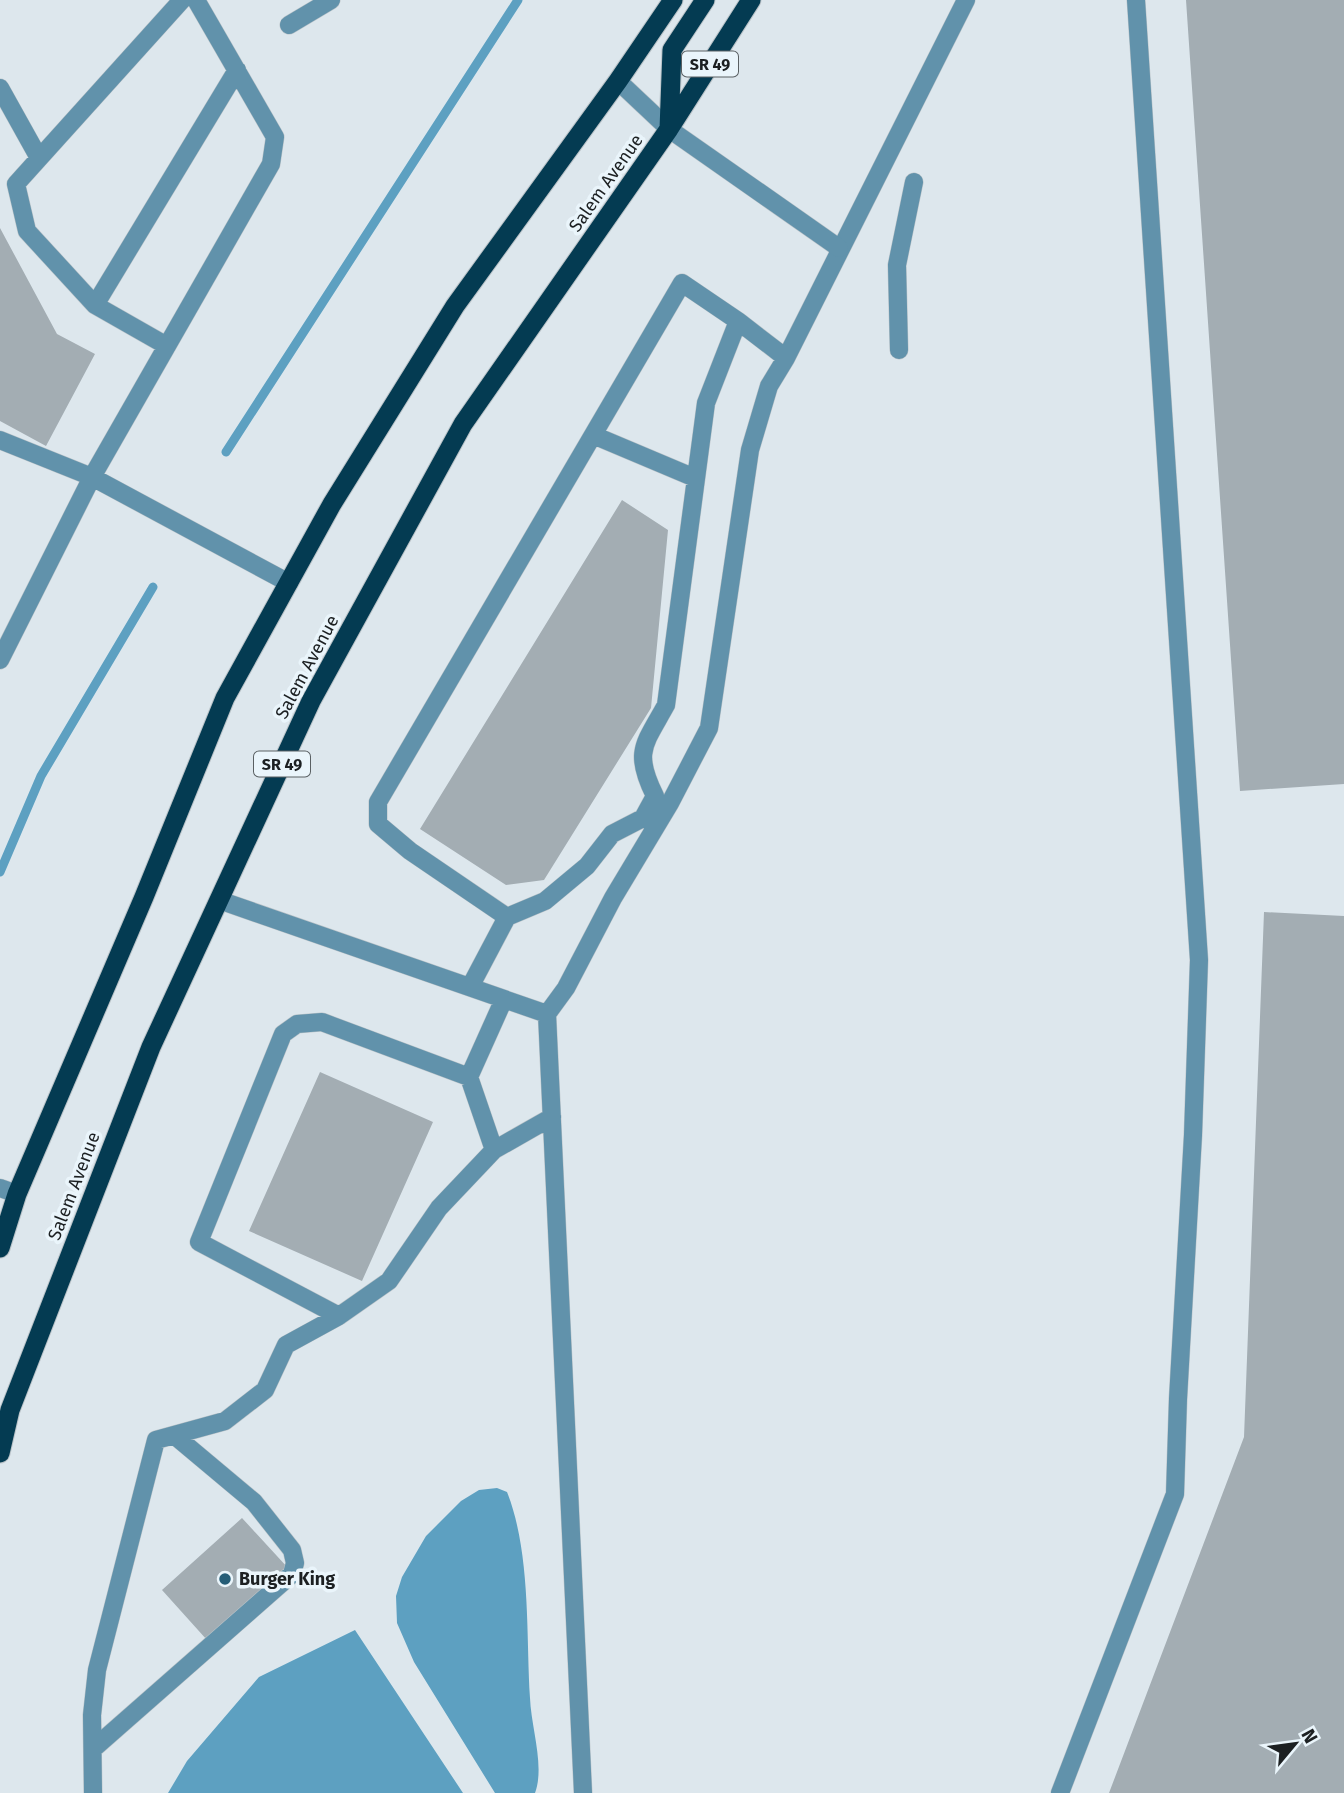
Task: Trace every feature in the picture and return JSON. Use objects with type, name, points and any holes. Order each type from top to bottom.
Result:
[{"type":"highway","points":[[0,1248],[8,1191],[144,897],[225,698],[332,505],[455,306],[618,81],[673,0]]},
{"type":"highway","points":[[669,129],[672,50],[705,0]]},
{"type":"highway","name":"Salem Avenue","points":[[0,1453],[10,1410],[151,1047],[311,701],[463,424],[669,129],[751,0]]},
{"type":"street","points":[[167,346],[94,305],[27,231],[16,184],[182,0]]},
{"type":"street","points":[[0,660],[92,477],[271,164],[275,137],[196,0]]},
{"type":"street","points":[[289,25],[331,0]]},
{"type":"street","points":[[470,987],[507,917],[545,901],[587,866],[612,834],[650,821],[670,803],[709,728],[750,450],[769,386],[786,358],[966,0]]},
{"type":"street","points":[[1060,1793],[1175,1494],[1193,1135],[1199,960],[1136,0]]},
{"type":"street","points":[[94,305],[237,71]]},
{"type":"street","points":[[618,81],[669,129],[839,248]]},
{"type":"street","points":[[0,88],[7,115],[39,158]]},
{"type":"street","points":[[899,350],[897,265],[914,182]]},
{"type":"street","points":[[507,917],[410,851],[378,824],[378,802],[682,283],[786,358]]},
{"type":"street","points":[[583,1793],[547,1014],[566,988],[650,821],[655,796],[644,774],[642,749],[666,705],[706,403],[738,321]]},
{"type":"street","points":[[593,435],[695,478]]},
{"type":"street","points":[[2,445],[92,477],[289,583]]},
{"type":"street","points":[[219,900],[547,1014]]},
{"type":"street","points":[[494,1150],[469,1077],[504,999]]},
{"type":"street","points":[[339,1316],[199,1242],[283,1034],[297,1024],[322,1022],[469,1077]]},
{"type":"street","points":[[93,1793],[92,1715],[97,1670],[156,1440],[225,1420],[265,1391],[286,1345],[339,1316],[388,1281],[439,1208],[494,1150],[552,1117]]},
{"type":"street","points":[[93,1749],[292,1574],[295,1563],[292,1550],[254,1502],[174,1435]]},
{"type":"water","points":[[497,1488],[507,1492],[515,1516],[524,1567],[530,1698],[539,1771],[535,1793],[495,1793],[414,1662],[397,1623],[396,1596],[402,1577],[426,1536],[461,1501],[479,1490]]},
{"type":"water","points":[[355,1630],[463,1793],[168,1793],[187,1761],[259,1677]]},
{"type":"building","points":[[1186,0],[1344,0],[1344,784],[1240,791]]},
{"type":"building","points":[[0,228],[57,334],[95,354],[46,446],[0,421]]},
{"type":"building","points":[[622,500],[668,530],[651,708],[544,880],[506,885],[420,829]]},
{"type":"building","points":[[1264,912],[1344,916],[1344,1793],[1109,1793],[1244,1437]]},
{"type":"building","points":[[320,1072],[433,1122],[362,1281],[249,1231]]},
{"type":"building","name":"Burger King","points":[[242,1518],[288,1568],[207,1640],[162,1590]]},
{"type":"waterway","points":[[226,452],[518,0]]},
{"type":"waterway","points":[[0,872],[41,776],[153,587]]},
{"type":"place","name":"Burger King","points":[[225,1579]]}]
